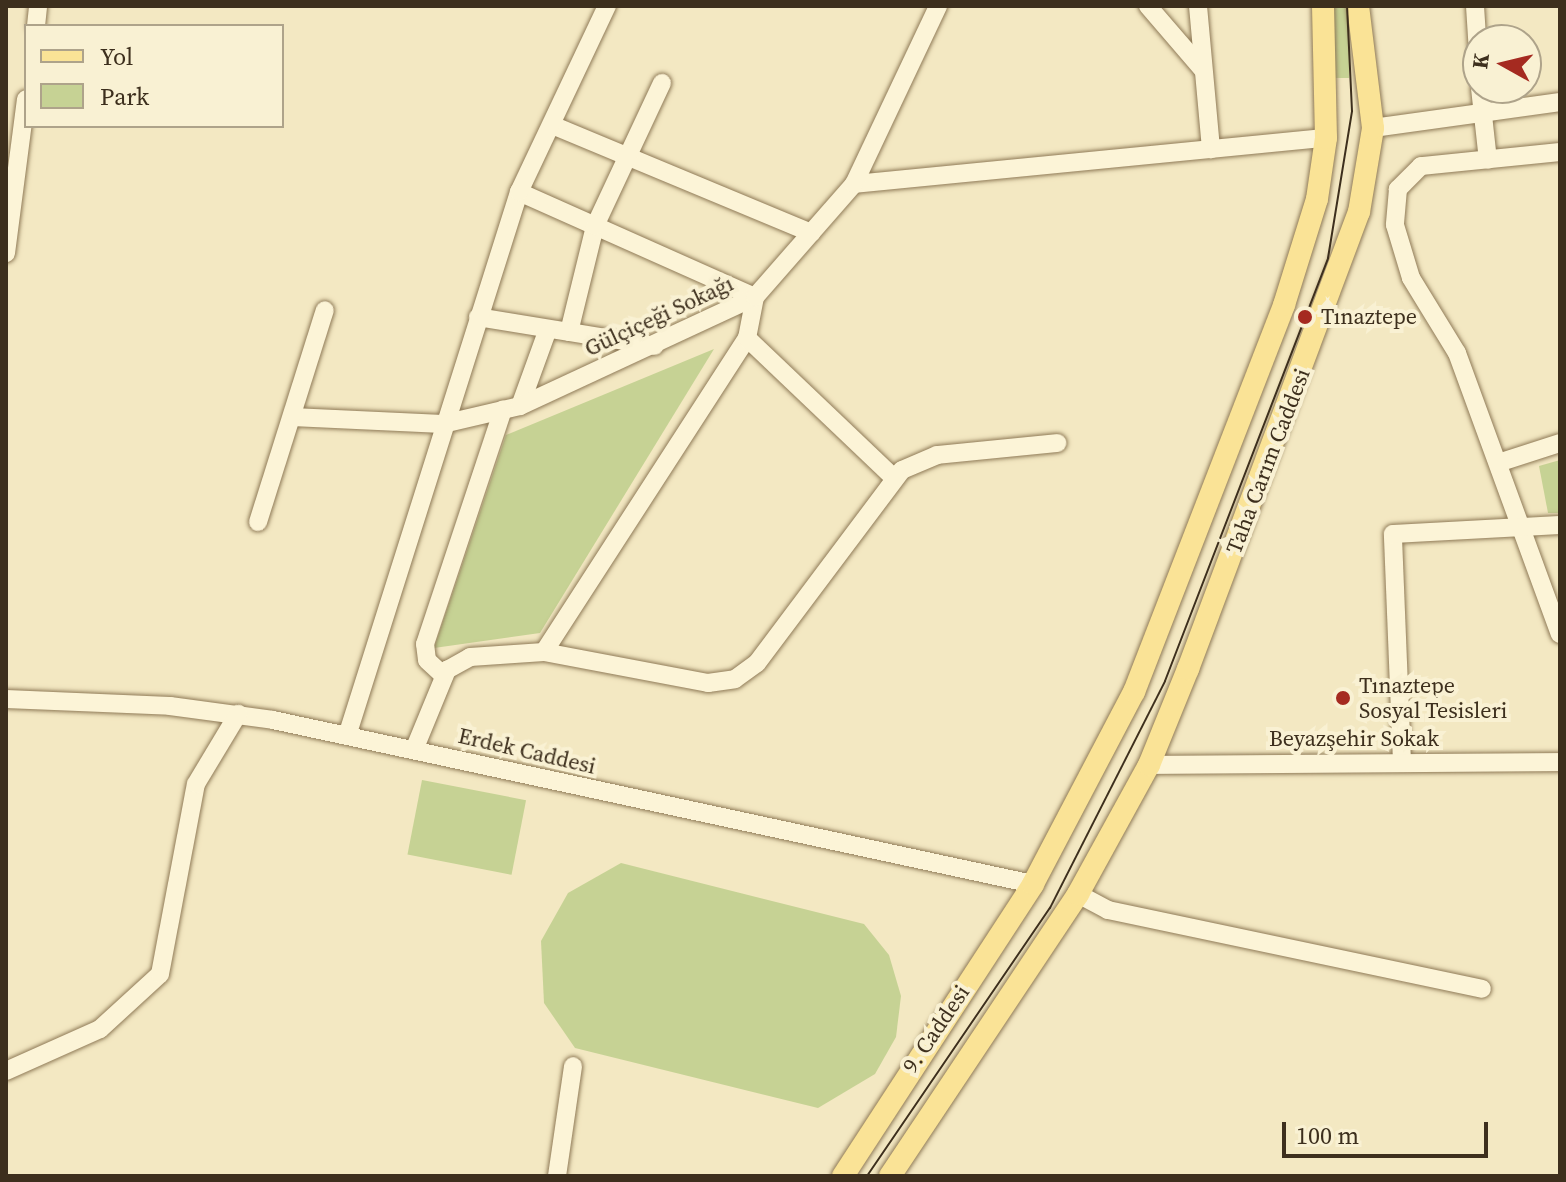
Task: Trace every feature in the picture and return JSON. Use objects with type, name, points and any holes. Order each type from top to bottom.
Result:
[{"type":"main road","name":"Taha Carım Caddesi","points":[[1033,884],[1134,692],[1284,305],[1317,199],[1326,138],[1323,6]]},
{"type":"main road","name":"Taha Carım Caddesi","points":[[1078,894],[1149,765],[1322,322],[1359,212],[1373,128],[1358,6]]},
{"type":"main road","name":"9. Caddesi","points":[[843,1176],[1033,884]]},
{"type":"main road","name":"9. Caddesi","points":[[890,1176],[1078,894]]},
{"type":"street","points":[[347,736],[443,424],[519,192],[607,6]]},
{"type":"street","name":"Gülçiçeği Sokağı","points":[[292,417],[443,424],[511,408],[655,346],[755,297],[854,184],[938,6]]},
{"type":"street","points":[[1148,6],[1203,70]]},
{"type":"street","points":[[1198,6],[1211,149]]},
{"type":"street","points":[[569,332],[595,226],[662,83]]},
{"type":"street","points":[[1373,128],[1482,117],[1560,102]]},
{"type":"street","points":[[1481,104],[1488,160]]},
{"type":"street","points":[[6,253],[11,172],[24,109]]},
{"type":"street","points":[[552,125],[629,154],[811,233]]},
{"type":"street","points":[[854,184],[1326,138]]},
{"type":"street","points":[[1560,152],[1411,171],[1398,189],[1395,225],[1411,278],[1457,353],[1560,634]]},
{"type":"street","points":[[519,192],[755,297],[747,338],[544,652]]},
{"type":"street","points":[[258,522],[325,310]]},
{"type":"street","points":[[478,317],[655,346]]},
{"type":"street","points":[[444,676],[427,660],[425,644],[511,408],[548,329]]},
{"type":"street","points":[[747,338],[893,477]]},
{"type":"street","points":[[414,750],[444,676],[470,657],[544,652],[708,683],[735,679],[757,663],[893,477],[937,455],[1057,443]]},
{"type":"street","points":[[1498,463],[1560,443]]},
{"type":"street","points":[[1402,762],[1393,534],[1560,525]]},
{"type":"street","name":"Erdek Caddesi","points":[[6,699],[238,714],[1033,884]]},
{"type":"street","points":[[6,1071],[100,1029],[160,974],[196,784],[238,714]]},
{"type":"street","name":"Beyazşehir Sokak","points":[[1149,765],[1560,762]]},
{"type":"street","points":[[1078,894],[1108,910],[1482,989]]},
{"type":"street","points":[[557,1176],[573,1066]]},
{"type":"green space","points":[[1333,6],[1349,6],[1349,78],[1333,78]]},
{"type":"green space","points":[[714,349],[540,633],[434,648],[506,435]]},
{"type":"green space","points":[[1560,460],[1560,513],[1548,513],[1539,466]]},
{"type":"green space","points":[[422,780],[526,800],[512,875],[407,855]]},
{"type":"green space","points":[[621,863],[864,924],[889,955],[901,996],[896,1037],[875,1074],[818,1108],[575,1048],[544,1003],[541,941],[568,893]]},
{"type":"tram line","points":[[867,1176],[1050,908],[1165,681],[1328,258],[1352,111],[1347,6]]},
{"type":"place","name":"Tınaztepe","points":[[1305,317]]},
{"type":"place","name":"Tınaztepe Sosyal Tesisleri","points":[[1343,698]]}]
